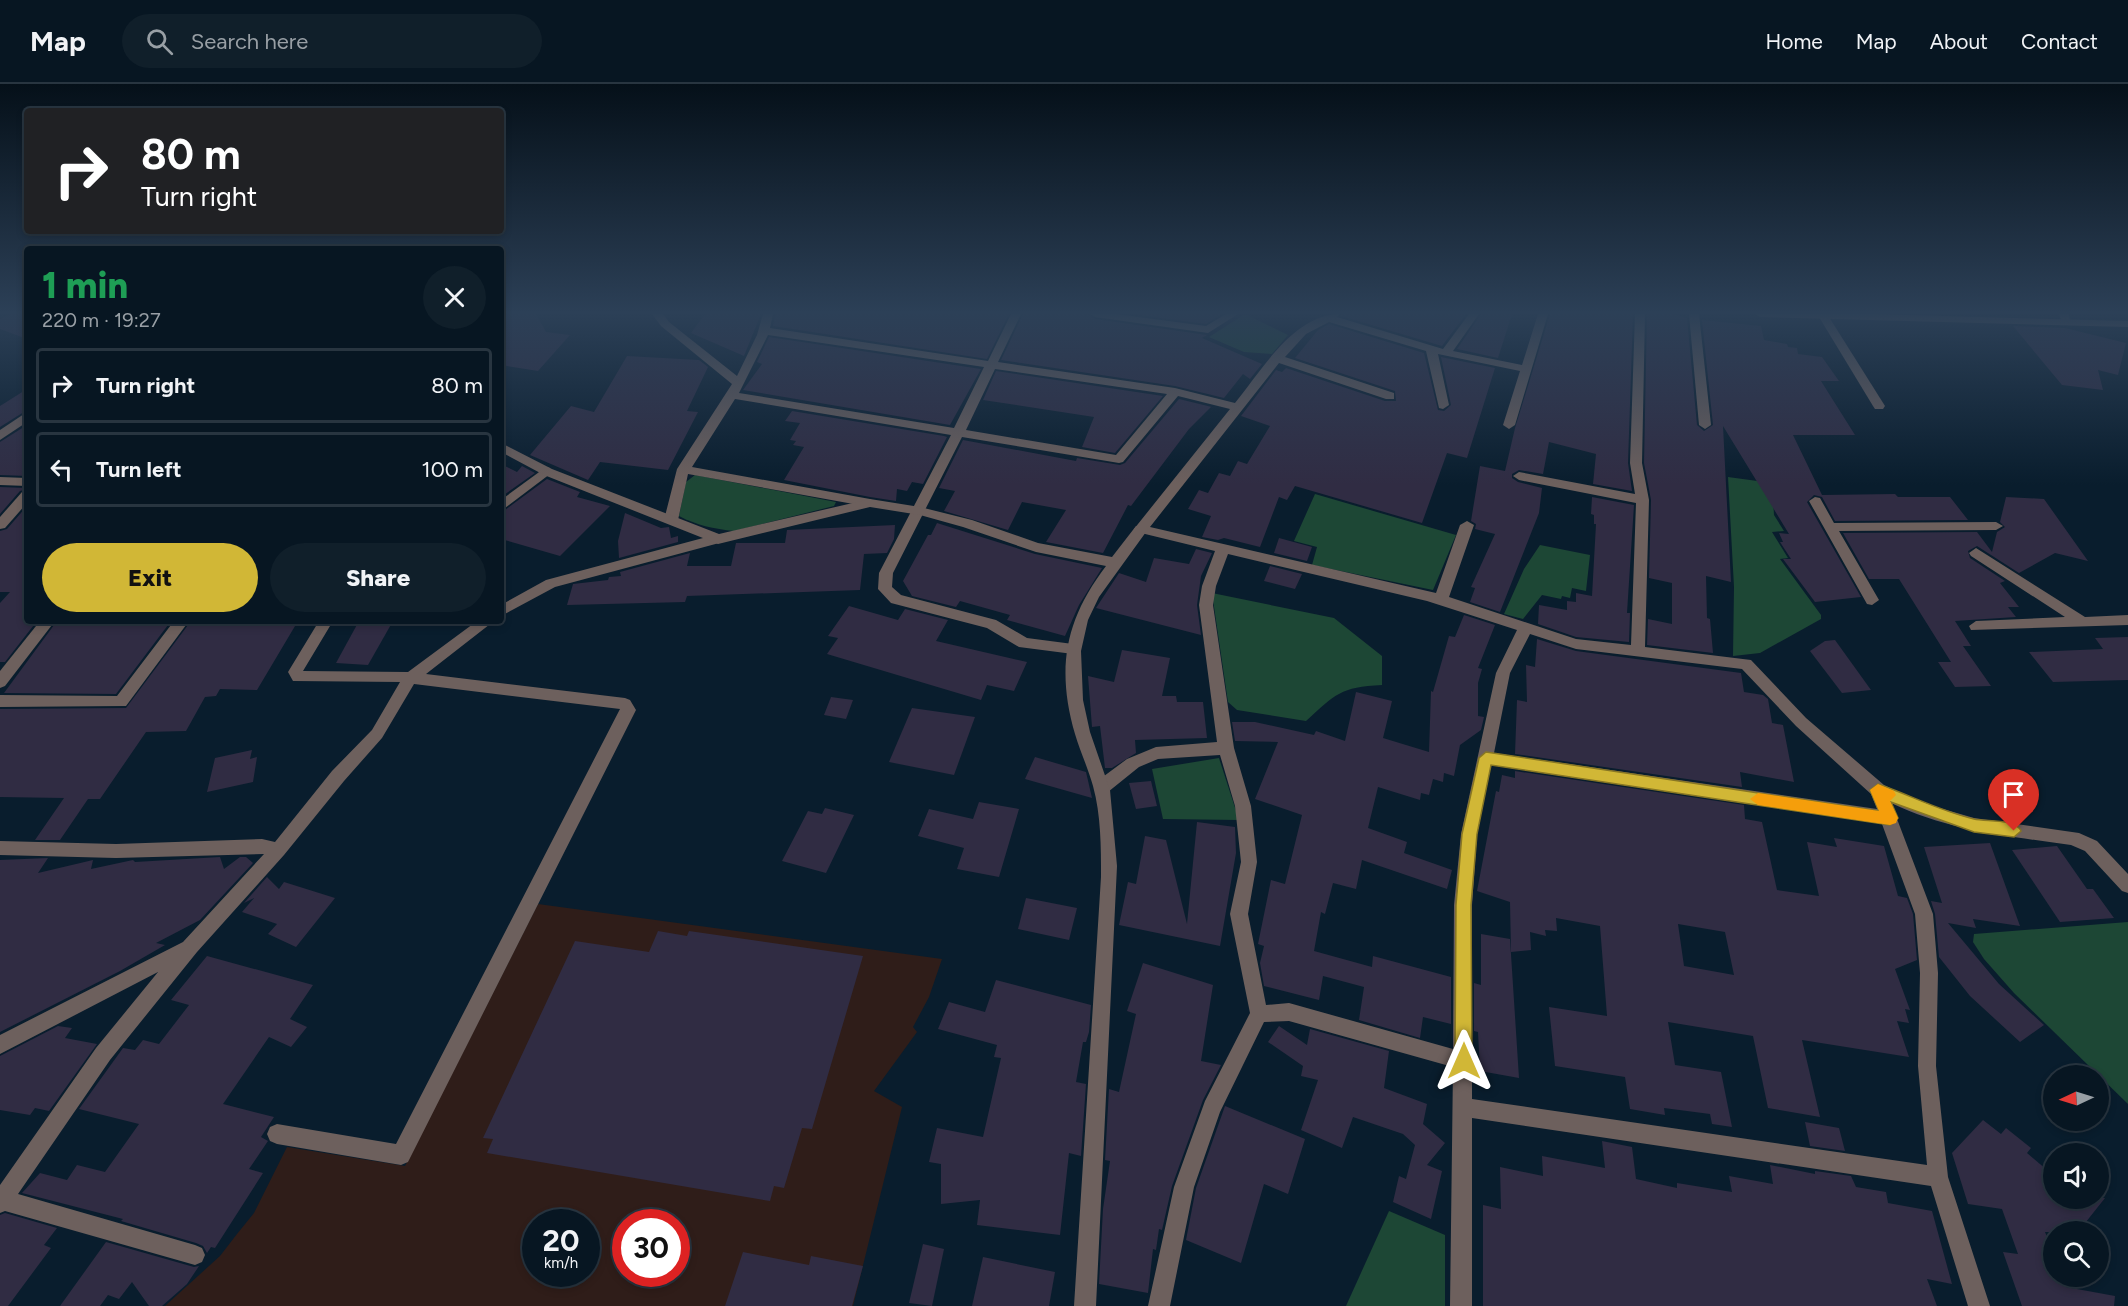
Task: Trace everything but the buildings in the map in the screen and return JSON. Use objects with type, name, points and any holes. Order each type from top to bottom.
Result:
[{"type":"street","points":[[723,371],[737,382]]},
{"type":"street","points":[[671,520],[684,469],[731,395],[743,371]]},
{"type":"street","points":[[986,371],[920,511],[886,573],[885,589],[896,599],[991,624],[1024,643],[1073,649]]},
{"type":"street","points":[[1031,371],[1175,392],[1236,407]]},
{"type":"street","points":[[1085,1306],[1109,877],[1108,820],[1102,787],[1086,745],[1072,682],[1073,649],[1080,622],[1092,598],[1116,563],[1141,528],[1266,371]]},
{"type":"street","points":[[1316,371],[1390,396]]},
{"type":"street","points":[[1436,371],[1443,405]]},
{"type":"street","points":[[1509,425],[1525,371]]},
{"type":"street","points":[[1638,371],[1636,463],[1643,500],[1638,652]]},
{"type":"street","points":[[1700,371],[1705,425]]},
{"type":"street","points":[[1857,371],[1879,406]]},
{"type":"street","points":[[731,395],[1119,459],[1175,392]]},
{"type":"street","points":[[0,436],[24,418]]},
{"type":"street","points":[[504,449],[546,471],[718,540]]},
{"type":"street","points":[[684,469],[920,511],[967,523],[1036,547],[1116,563]]},
{"type":"street","points":[[504,505],[546,471]]},
{"type":"street","points":[[1519,476],[1643,500]]},
{"type":"street","points":[[0,481],[24,482]]},
{"type":"street","points":[[0,525],[24,498]]},
{"type":"street","points":[[1815,501],[1872,600]]},
{"type":"street","points":[[504,609],[551,583],[870,503]]},
{"type":"street","points":[[1441,600],[1467,525]]},
{"type":"street","points":[[1830,527],[1996,526]]},
{"type":"street","points":[[1141,528],[1441,600],[1576,644],[1746,664],[1801,722],[1878,790],[1915,807],[1974,825],[2073,838],[2091,846],[2128,886]]},
{"type":"street","points":[[1159,1306],[1184,1187],[1212,1108],[1259,1014],[1239,915],[1249,862],[1243,806],[1226,748],[1206,605],[1209,586],[1223,548]]},
{"type":"street","points":[[1976,553],[2081,621]]},
{"type":"street","points":[[1976,626],[2128,620]]},
{"type":"street","points":[[0,682],[46,624]]},
{"type":"street","points":[[0,701],[121,702],[180,624]]},
{"type":"street","points":[[277,1134],[401,1155],[628,711],[625,704],[410,678],[298,677],[295,672],[324,624]]},
{"type":"street","points":[[195,1255],[1,1201],[103,1054],[191,946],[278,850],[338,776],[376,734],[410,678],[483,624]]},
{"type":"street","points":[[1461,1306],[1464,1107],[1463,905],[1469,834],[1503,673],[1525,629]]},
{"type":"street","points":[[1102,787],[1133,763],[1156,753],[1226,748]]},
{"type":"street","points":[[1486,758],[1890,818]]},
{"type":"street","points":[[1878,790],[1924,914],[1929,973],[1927,1066],[1938,1177],[1979,1306]]},
{"type":"street","points":[[0,848],[116,851],[262,846],[278,850]]},
{"type":"street","points":[[0,1045],[191,946]]},
{"type":"street","points":[[1259,1014],[1288,1012],[1464,1061]]},
{"type":"street","points":[[1464,1107],[1938,1177]]},
{"type":"shaded area","points":[[538,904],[942,959],[929,997],[913,1027],[917,1032],[874,1091],[902,1107],[853,1306],[165,1306],[220,1256],[254,1213],[287,1147],[405,1166]]},
{"type":"green space","points":[[695,475],[836,502],[834,506],[734,531],[712,528],[679,516],[686,482]]},
{"type":"green space","points":[[1728,477],[1772,483],[1774,515],[1784,531],[1772,532],[1788,558],[1780,559],[1821,615],[1821,619],[1760,653],[1733,656],[1734,587]]},
{"type":"green space","points":[[1315,494],[1456,535],[1433,590],[1312,565],[1317,547],[1294,541]]},
{"type":"green space","points":[[1540,545],[1590,555],[1586,591],[1572,588],[1570,598],[1562,596],[1561,599],[1542,595],[1523,619],[1504,614],[1524,569]]},
{"type":"green space","points":[[1212,593],[1334,618],[1382,656],[1382,685],[1347,690],[1332,698],[1306,721],[1237,710],[1228,702]]},
{"type":"green space","points":[[1219,758],[1239,820],[1163,819],[1152,769]]},
{"type":"green space","points":[[2128,922],[2128,1104],[2109,1086],[2109,1065],[2088,1065],[2014,993],[1984,959],[1973,942],[1974,934]]},
{"type":"green space","points":[[1389,1211],[1445,1235],[1445,1306],[1346,1306]]},
{"type":"slow traffic","points":[[1758,799],[1890,818],[1878,790],[1889,795]]},
{"type":"route","points":[[1464,1061],[1463,905],[1469,834],[1486,758],[1890,818],[1878,790],[1915,807],[1974,825],[2014,831]]}]
